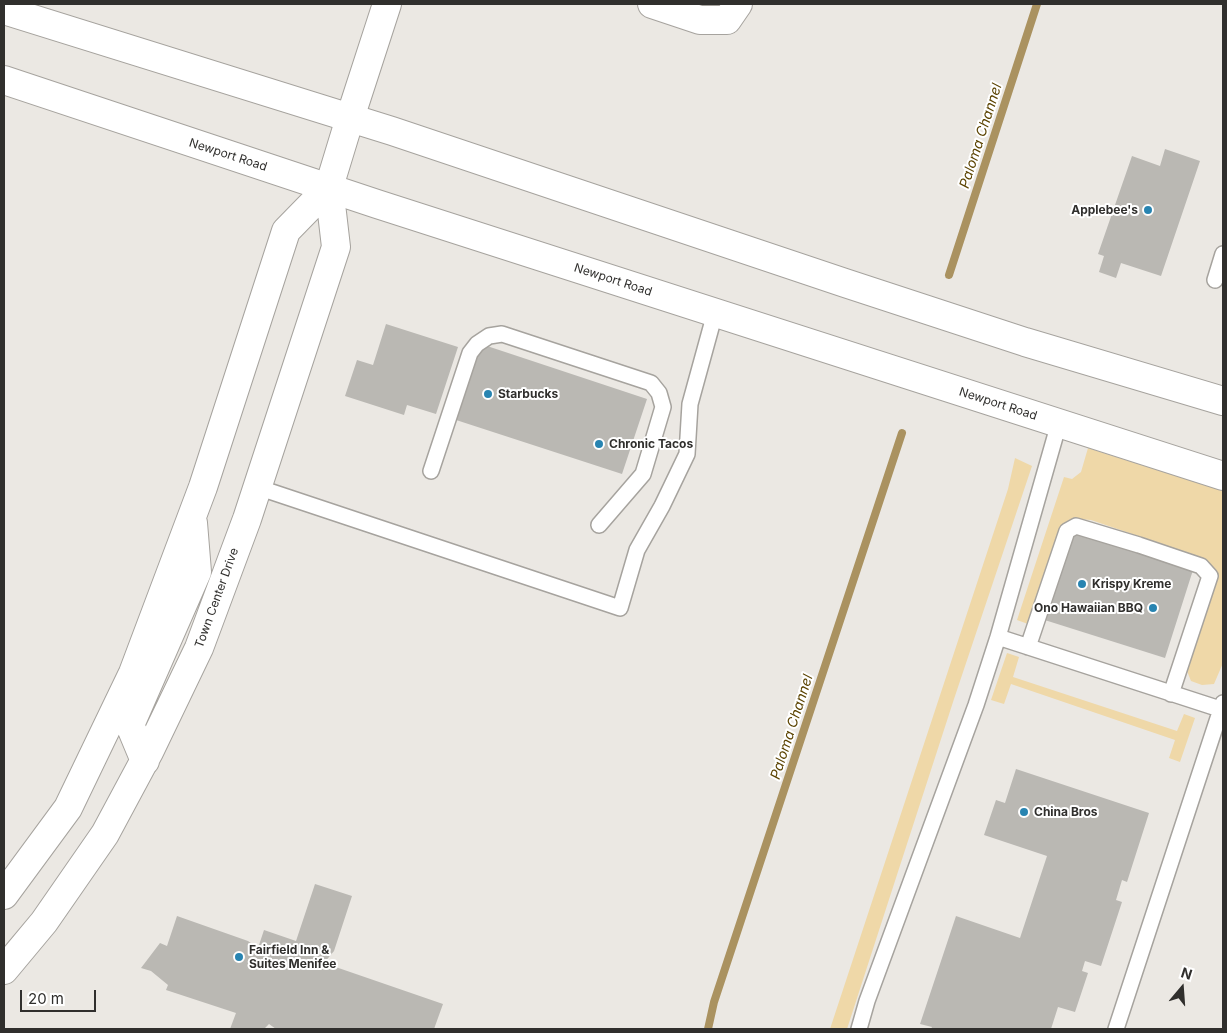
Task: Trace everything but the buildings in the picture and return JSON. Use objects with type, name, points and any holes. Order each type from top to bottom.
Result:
[{"type":"main road","name":"Town Center Drive","points":[[4,970],[44,922],[105,834],[145,761],[199,648],[257,487],[336,247],[329,187],[387,4]]},
{"type":"main road","points":[[652,4],[700,20],[732,12]]},
{"type":"main road","points":[[4,10],[350,118],[845,284],[1025,342],[1223,401]]},
{"type":"main road","name":"Newport Road","points":[[4,80],[715,314],[1223,476]]},
{"type":"main road","name":"Town Center Drive","points":[[4,895],[68,808],[133,673],[192,517],[286,231],[329,187]]},
{"type":"main road","points":[[145,761],[130,725],[197,572],[192,517]]},
{"type":"lane","points":[[1215,280],[1223,254]]},
{"type":"lane","points":[[257,487],[620,608],[638,550],[687,454],[690,404],[715,314]]},
{"type":"lane","points":[[430,471],[470,353],[476,344],[489,336],[502,334],[651,383],[660,393],[663,407],[642,474],[599,525]]},
{"type":"lane","points":[[859,1029],[976,705],[998,637],[1059,423]]},
{"type":"lane","points":[[1028,647],[1067,531],[1076,526],[1140,545],[1201,566],[1210,576],[1172,694]]},
{"type":"lane","points":[[998,637],[1172,694],[1222,708],[1116,1029]]},
{"type":"shaded area","points":[[1088,448],[1223,491],[1223,663],[1214,684],[1202,685],[1191,681],[1187,671],[1216,584],[1215,569],[1203,558],[1091,520],[1078,519],[1062,529],[1028,624],[1017,620],[1064,477],[1072,479],[1081,472]]},
{"type":"shaded area","points":[[1015,458],[1032,466],[847,1029],[830,1029],[1008,489]]},
{"type":"shaded area","points":[[1007,653],[1019,657],[1013,677],[1177,731],[1184,714],[1195,718],[1180,762],[1169,758],[1175,740],[1011,684],[1004,704],[991,700]]},
{"type":"waterway","name":"Paloma Channel","points":[[949,275],[1037,4]]},
{"type":"waterway","name":"Paloma Channel","points":[[708,1029],[714,1002],[902,433]]},
{"type":"place","name":"Applebee's","points":[[1148,210]]},
{"type":"place","name":"Starbucks","points":[[488,394]]},
{"type":"place","name":"Chronic Tacos","points":[[599,444]]},
{"type":"place","name":"Krispy Kreme","points":[[1082,584]]},
{"type":"place","name":"Ono Hawaiian BBQ","points":[[1153,608]]},
{"type":"place","name":"China Bros","points":[[1024,812]]},
{"type":"place","name":"Fairfield Inn & Suites Menifee","points":[[239,957]]}]
